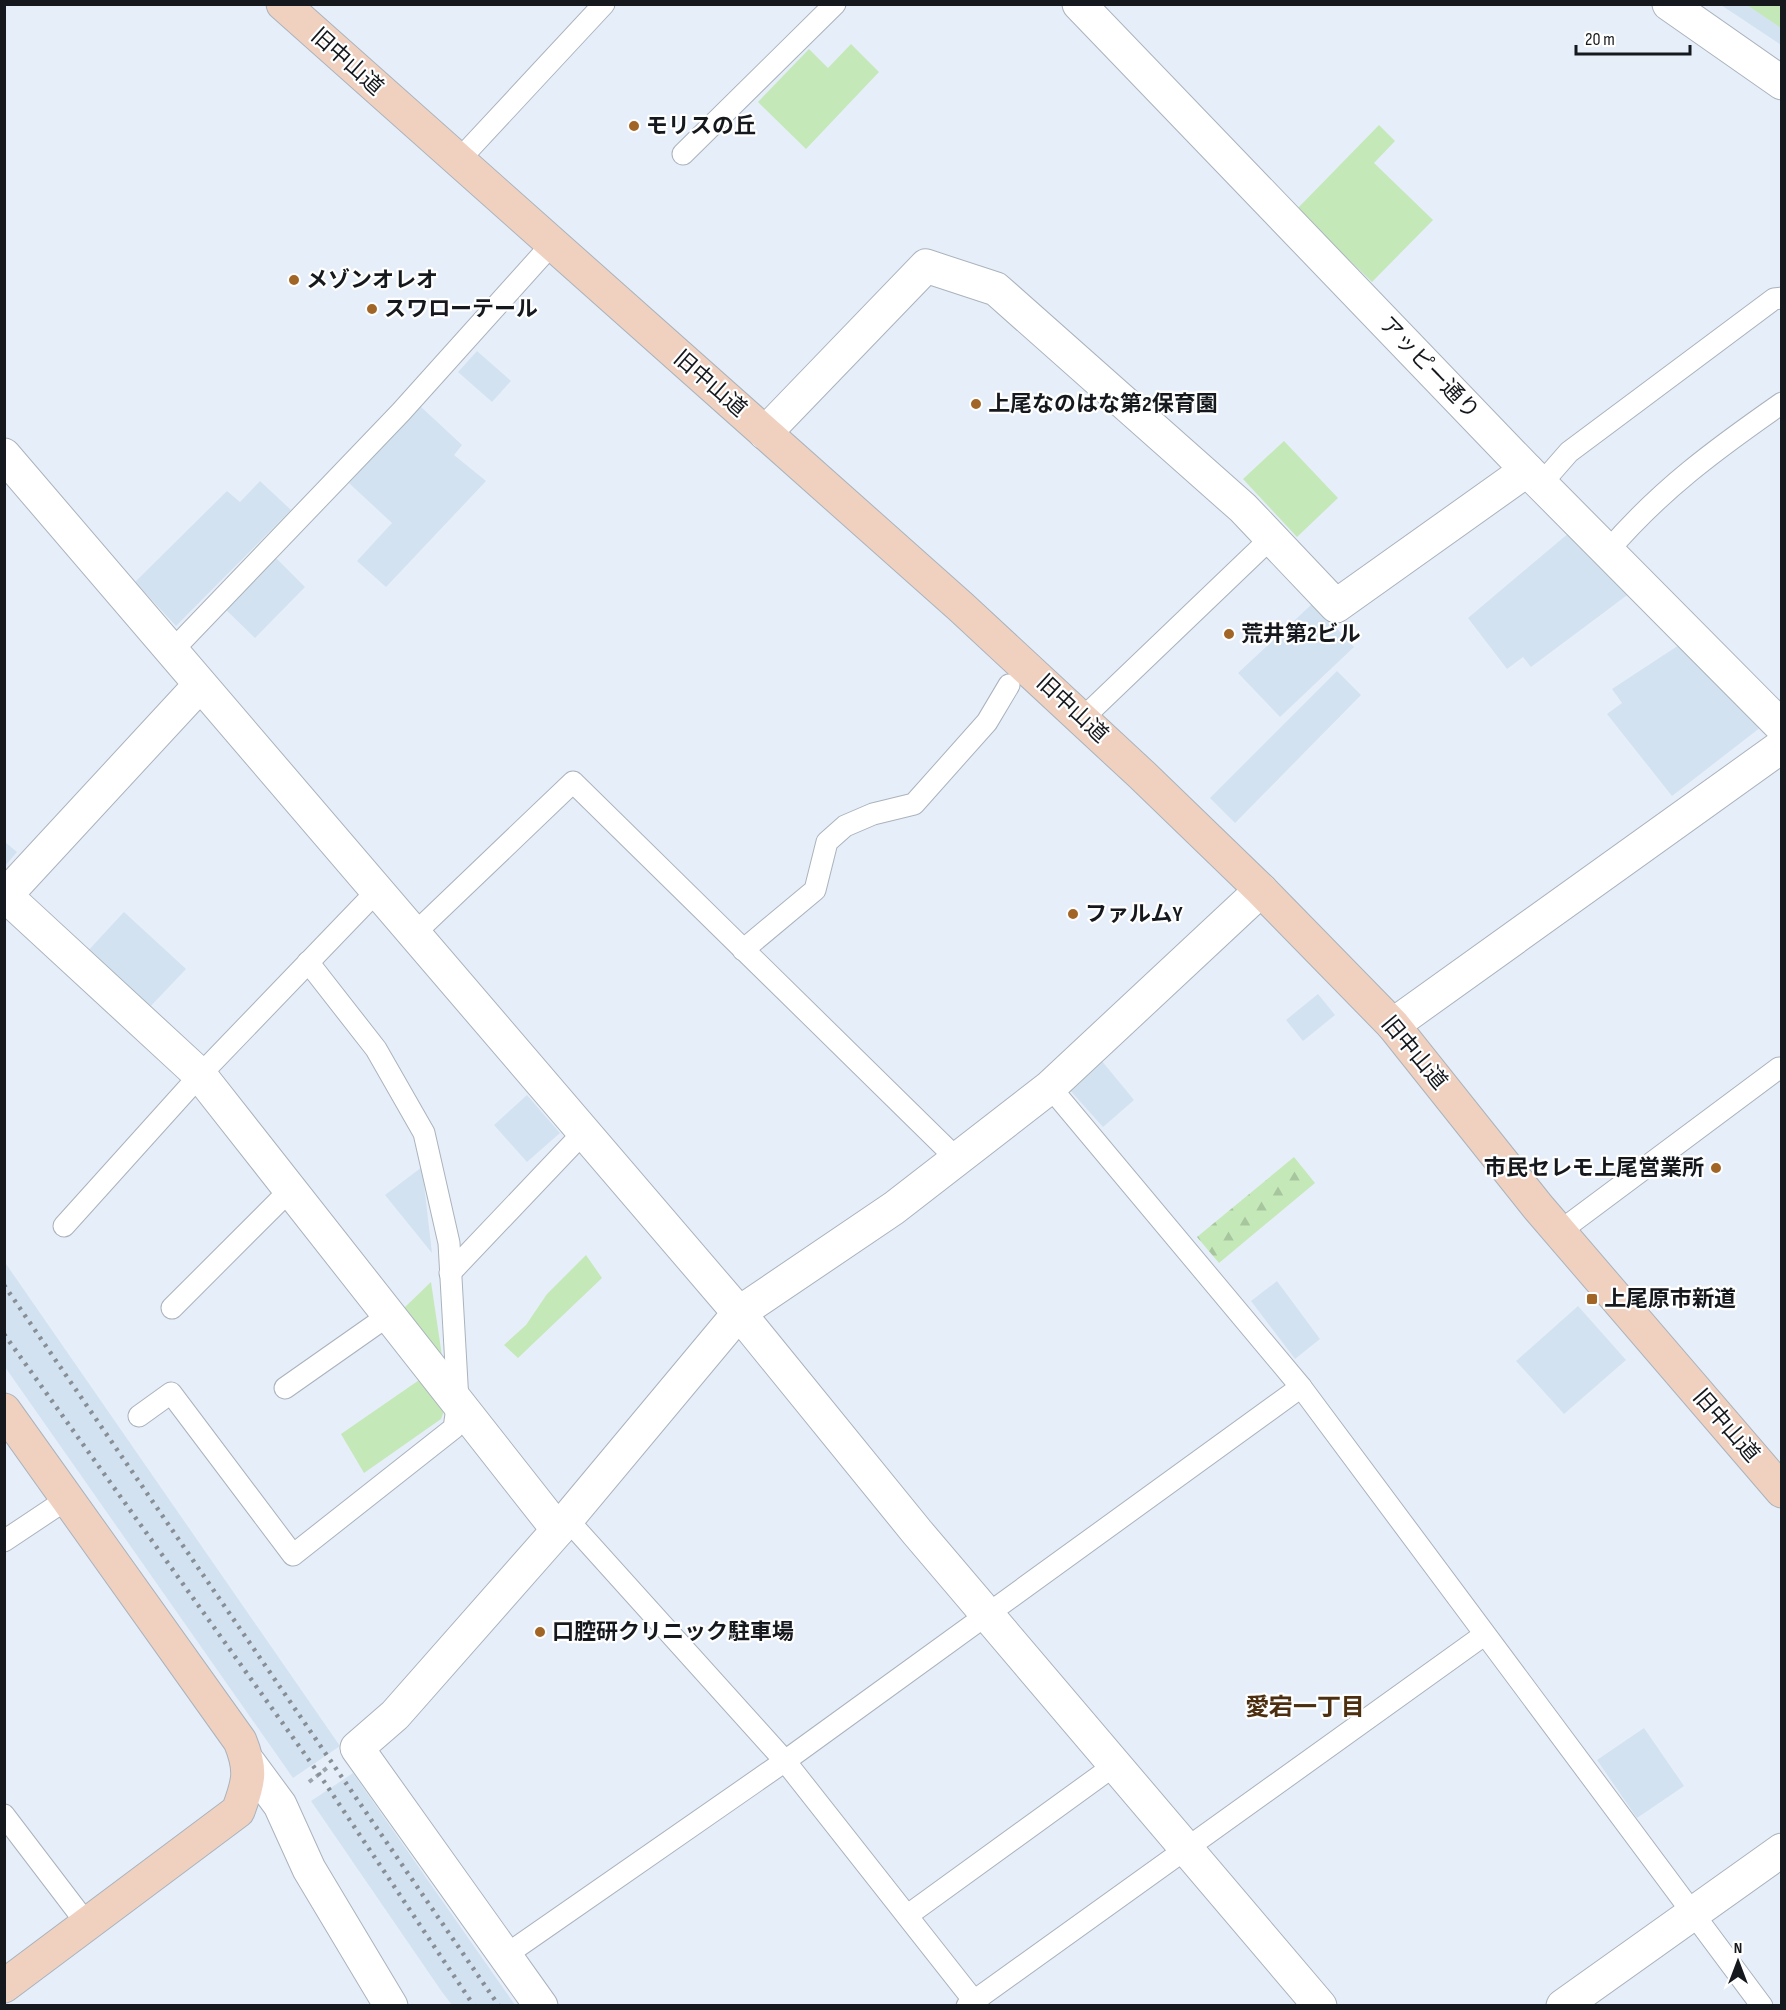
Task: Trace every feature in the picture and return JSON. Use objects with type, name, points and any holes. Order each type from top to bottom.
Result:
[{"type":"main road","name":"旧中山道","points":[[283,4],[1082,719],[1261,890],[1393,1025],[1559,1232],[1782,1491]]},
{"type":"main road","points":[[4,1410],[240,1741],[249,1763],[245,1792],[238,1811],[5,1985]]},
{"type":"street","name":"アッピー通り","points":[[1080,4],[1534,477],[1782,727]]},
{"type":"street","points":[[1669,4],[1782,83]]},
{"type":"street","points":[[765,433],[926,266],[996,289],[1243,508],[1336,606],[1534,477]]},
{"type":"street","points":[[4,455],[739,1313],[917,1532],[1320,2006]]},
{"type":"street","points":[[200,685],[5,897],[200,1075],[458,1401],[562,1524]]},
{"type":"street","points":[[1393,1025],[1782,746]]},
{"type":"street","points":[[541,2006],[503,1956],[357,1748],[395,1715],[562,1524],[739,1313],[894,1208],[1050,1087],[1261,890]]},
{"type":"street","points":[[249,1763],[280,1805],[309,1869],[391,2006]]},
{"type":"street","points":[[1563,2006],[1782,1850]]},
{"type":"lane","points":[[458,160],[604,4]]},
{"type":"lane","points":[[683,154],[835,4]]},
{"type":"lane","points":[[171,652],[401,412],[552,244]]},
{"type":"lane","points":[[1534,477],[1774,299],[1782,298]]},
{"type":"lane","points":[[1608,551],[1635,519],[1702,459],[1782,403]]},
{"type":"lane","points":[[1082,719],[1272,538]]},
{"type":"lane","points":[[743,950],[815,890],[827,842],[845,826],[873,814],[914,804],[987,722],[1009,684]]},
{"type":"lane","points":[[414,934],[573,782],[957,1159]]},
{"type":"lane","points":[[64,1226],[200,1075],[376,891]]},
{"type":"lane","points":[[140,1416],[171,1393],[293,1555],[454,1428],[458,1401],[449,1243],[424,1133],[376,1049],[308,962]]},
{"type":"lane","points":[[1559,1232],[1779,1068]]},
{"type":"lane","points":[[1050,1087],[1301,1387],[1762,2006]]},
{"type":"lane","points":[[450,1274],[583,1133]]},
{"type":"lane","points":[[172,1308],[290,1190]]},
{"type":"lane","points":[[285,1388],[389,1315]]},
{"type":"lane","points":[[503,1956],[785,1761],[1301,1387]]},
{"type":"lane","points":[[4,1541],[67,1499]]},
{"type":"lane","points":[[562,1524],[785,1761],[908,1916],[972,2004],[1484,1635]]},
{"type":"lane","points":[[908,1916],[1116,1765]]},
{"type":"lane","points":[[4,1815],[87,1924]]},
{"type":"path","points":[[280,1805],[357,1748]]},
{"type":"shaded area","points":[[1721,5],[1781,5],[1781,45]]},
{"type":"shaded area","points":[[477,351],[511,381],[492,402],[458,372]]},
{"type":"shaded area","points":[[420,406],[462,445],[454,455],[486,481],[386,587],[357,561],[392,523],[349,483]]},
{"type":"shaded area","points":[[260,481],[291,510],[176,626],[135,582],[227,491],[240,502]]},
{"type":"shaded area","points":[[1570,532],[1634,590],[1531,667],[1523,657],[1507,669],[1468,618]]},
{"type":"shaded area","points":[[274,556],[305,587],[255,638],[224,608]]},
{"type":"shaded area","points":[[1313,603],[1354,647],[1280,717],[1238,673]]},
{"type":"shaded area","points":[[1679,645],[1761,727],[1672,796],[1607,714],[1622,703],[1612,689]]},
{"type":"shaded area","points":[[1337,671],[1361,695],[1235,823],[1210,798]]},
{"type":"shaded area","points":[[5,842],[17,852],[5,866]]},
{"type":"shaded area","points":[[124,912],[186,969],[147,1010],[86,953]]},
{"type":"shaded area","points":[[1318,994],[1335,1015],[1303,1041],[1286,1020]]},
{"type":"shaded area","points":[[1101,1060],[1134,1100],[1103,1127],[1068,1088]]},
{"type":"shaded area","points":[[527,1095],[560,1133],[527,1162],[494,1125]]},
{"type":"shaded area","points":[[422,1167],[432,1253],[385,1195]]},
{"type":"shaded area","points":[[4,1261],[340,1746],[293,1778],[5,1367]]},
{"type":"shaded area","points":[[1277,1281],[1320,1339],[1295,1359],[1251,1301]]},
{"type":"shaded area","points":[[1578,1306],[1626,1360],[1564,1414],[1516,1361]]},
{"type":"shaded area","points":[[1644,1728],[1684,1786],[1637,1818],[1597,1760]]},
{"type":"shaded area","points":[[353,1773],[515,2005],[452,2005],[442,1992],[311,1801]]},
{"type":"green space","points":[[1747,5],[1781,5],[1781,28]]},
{"type":"green space","points":[[851,44],[879,72],[806,149],[758,102],[809,49],[828,68]]},
{"type":"green space","points":[[1379,125],[1395,141],[1374,163],[1433,220],[1372,282],[1297,209]]},
{"type":"green space","points":[[1284,441],[1338,498],[1297,537],[1243,479]]},
{"type":"green space","points":[[1294,1157],[1315,1183],[1219,1263],[1197,1237]]},
{"type":"green space","points":[[586,1255],[602,1278],[518,1358],[504,1345],[526,1325],[547,1294]]},
{"type":"green space","points":[[431,1282],[442,1356],[404,1308]]},
{"type":"green space","points":[[425,1376],[447,1403],[441,1419],[364,1473],[341,1434]]},
{"type":"railway","points":[[4,1285],[499,2006]]},
{"type":"railway","points":[[4,1334],[319,1774],[474,2006]]},
{"type":"place","name":"モリスの丘","points":[[634,126]]},
{"type":"place","name":"メゾンオレオ","points":[[294,280]]},
{"type":"place","name":"スワローテール","points":[[372,309]]},
{"type":"place","name":"上尾なのはな第2保育園","points":[[976,404]]},
{"type":"place","name":"荒井第2ビル","points":[[1229,634]]},
{"type":"place","name":"ファルムY","points":[[1073,914]]},
{"type":"place","name":"市民セレモ上尾営業所","points":[[1716,1168]]},
{"type":"place","name":"上尾原市新道","points":[[1592,1299]]},
{"type":"place","name":"口腔研クリニック駐車場","points":[[540,1632]]},
{"type":"district","name":"愛宕一丁目","points":[[1305,1707]]}]
